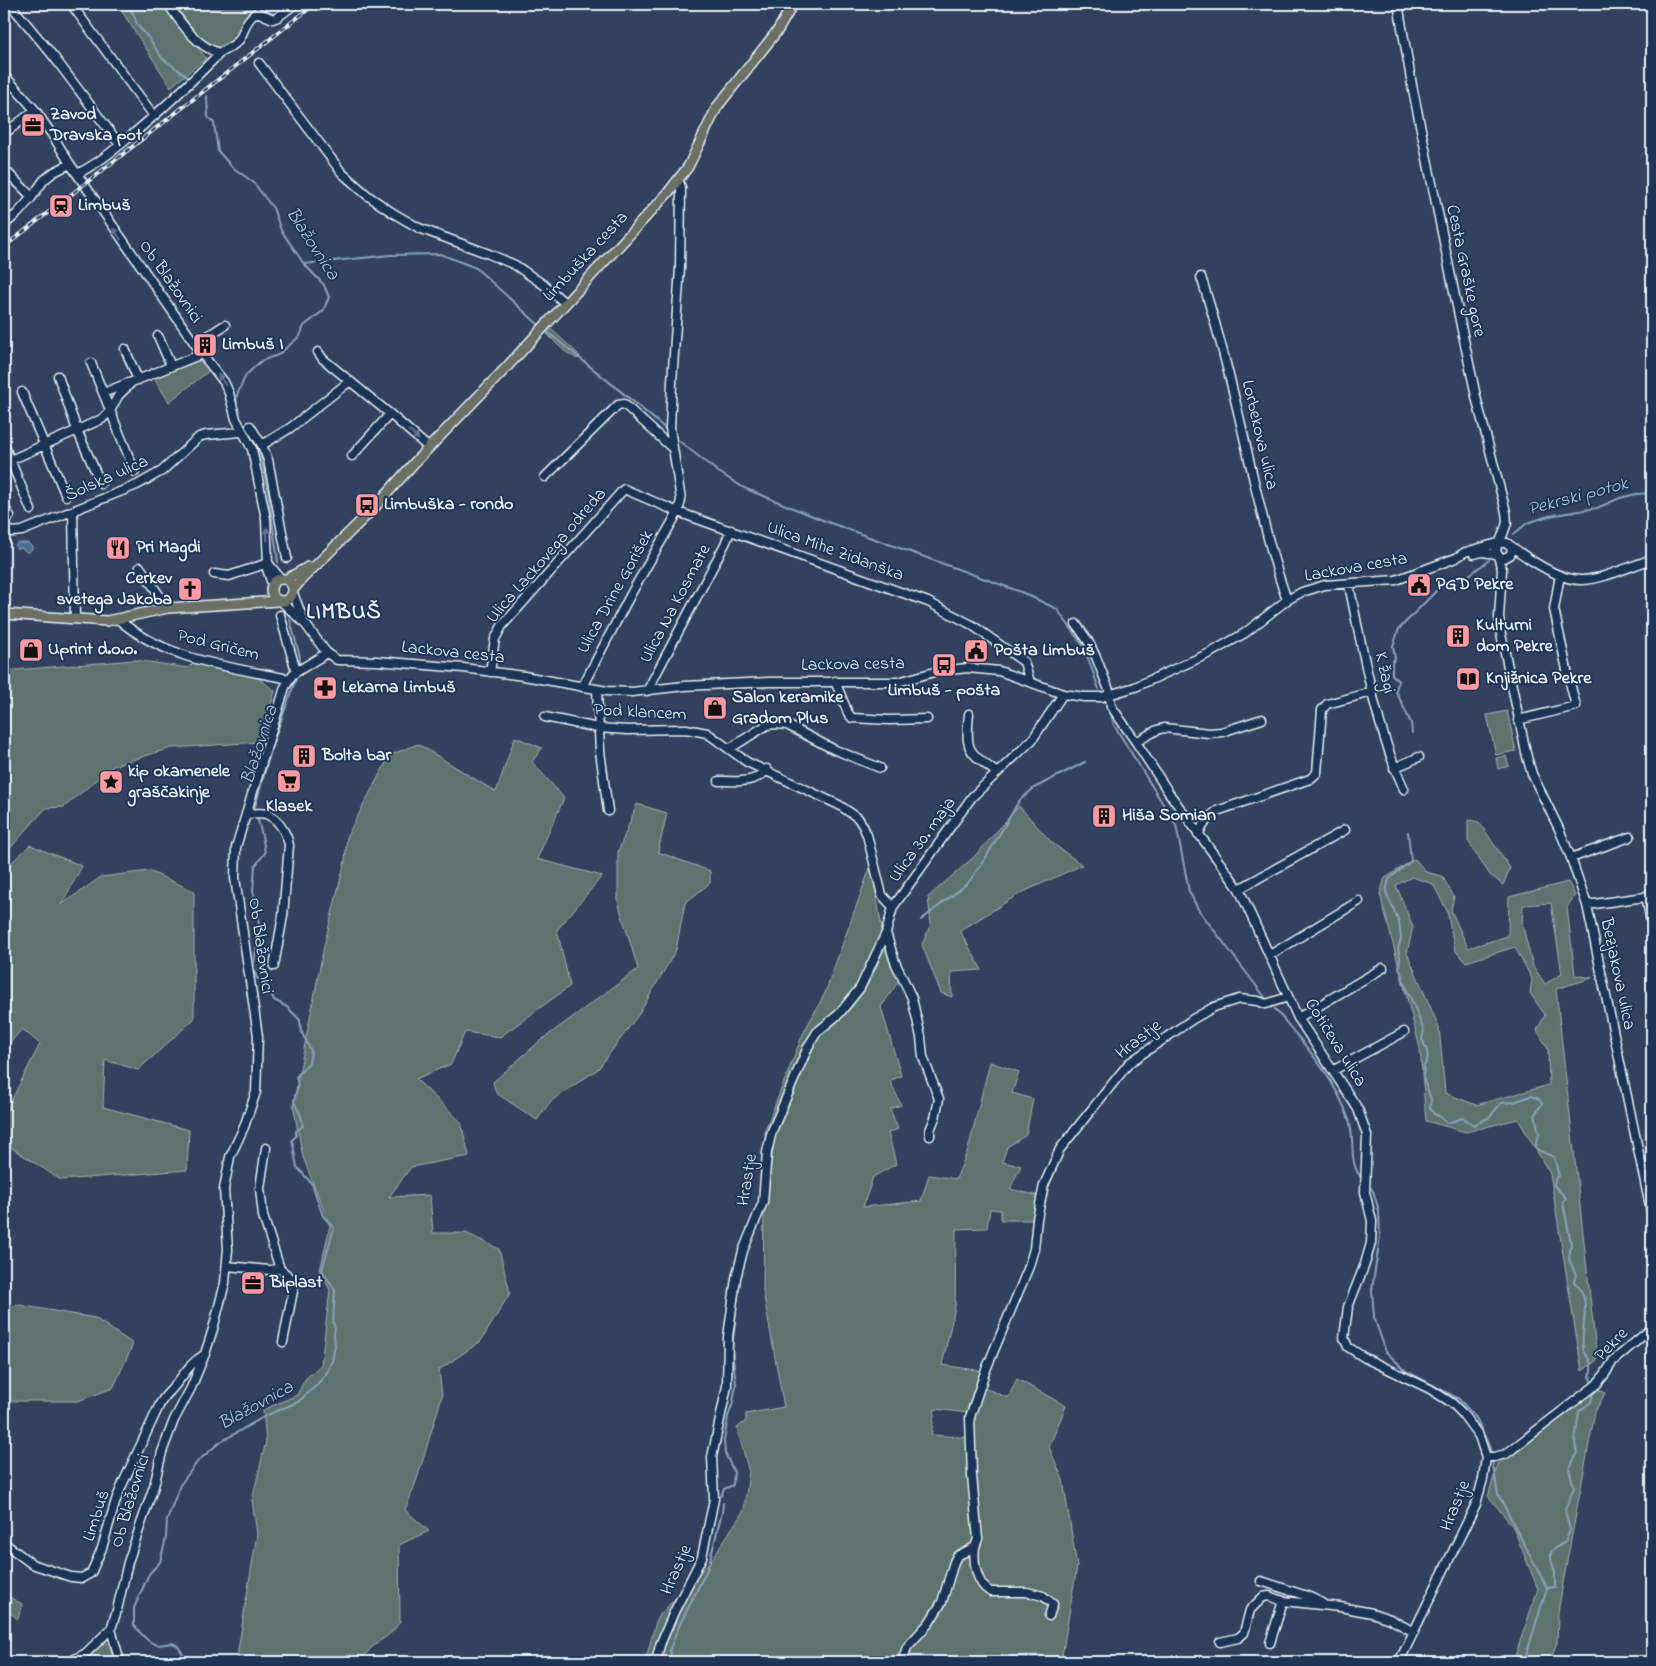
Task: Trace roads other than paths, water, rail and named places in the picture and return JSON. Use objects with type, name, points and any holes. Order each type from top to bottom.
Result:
[{"type":"main road","name":"Limbuška cesta","points":[[329,552],[373,509],[678,180],[692,159],[717,107],[778,30],[793,4]]},
{"type":"main road","points":[[231,603],[260,596],[271,586],[329,552]]},
{"type":"main road","points":[[4,614],[96,621],[118,619],[168,608],[279,601],[287,599],[302,579],[329,552]]},
{"type":"main road","points":[[284,579],[292,584],[293,592]]},
{"type":"main road","points":[[271,586],[272,595],[279,601]]},
{"type":"street","points":[[10,4],[54,57],[120,145]]},
{"type":"street","points":[[71,4],[154,116]]},
{"type":"street","points":[[168,4],[188,31],[202,45],[211,51],[219,53]]},
{"type":"street","points":[[77,174],[86,170],[120,145],[203,71],[219,53],[238,41],[245,24],[262,4]]},
{"type":"street","points":[[257,12],[273,19],[295,4]]},
{"type":"street","name":"Cesta Graške gore","points":[[1398,4],[1415,103],[1460,321],[1477,401],[1506,512],[1510,545]]},
{"type":"street","points":[[259,63],[337,166],[368,195],[393,213],[419,228],[515,265],[544,285],[565,303]]},
{"type":"street","name":"Ob Blažovnici","points":[[4,75],[35,110],[70,164],[195,344],[224,382],[241,432],[252,449],[268,493],[287,558]]},
{"type":"street","points":[[4,134],[35,110]]},
{"type":"street","points":[[4,224],[18,213],[44,180],[54,172],[70,164]]},
{"type":"street","points":[[4,169],[32,197]]},
{"type":"street","points":[[678,180],[681,187],[680,268],[670,432],[681,500],[678,512]]},
{"type":"street","name":"Lorbekova ulica","points":[[1201,277],[1230,378],[1265,528],[1287,600]]},
{"type":"street","points":[[195,344],[225,325]]},
{"type":"street","points":[[158,336],[171,366]]},
{"type":"street","points":[[125,348],[135,381]]},
{"type":"street","points":[[318,352],[322,359],[429,448]]},
{"type":"street","points":[[103,393],[202,354]]},
{"type":"street","points":[[91,362],[135,472]]},
{"type":"street","points":[[58,376],[77,430],[101,484]]},
{"type":"street","points":[[7,461],[102,419],[110,411],[118,396],[135,381]]},
{"type":"street","points":[[262,445],[290,428],[350,382]]},
{"type":"street","points":[[22,392],[66,496]]},
{"type":"street","points":[[545,478],[621,404],[624,404],[672,448]]},
{"type":"street","points":[[352,456],[390,414]]},
{"type":"street","name":"Ob Blažovnici","points":[[250,426],[262,445],[268,460],[267,569],[271,586]]},
{"type":"street","name":"Šolska ulica","points":[[4,529],[12,532],[22,531],[137,485],[162,471],[206,435],[241,432]]},
{"type":"street","points":[[4,445],[7,461],[31,510]]},
{"type":"street","name":"Ulica Lackovega odreda","points":[[490,672],[495,639],[502,626],[624,489],[678,512]]},
{"type":"street","points":[[4,507],[10,516]]},
{"type":"street","points":[[73,511],[75,619]]},
{"type":"street","name":"Ulica Mihe Zidanška","points":[[678,512],[928,602],[972,624],[1024,662],[1030,682]]},
{"type":"street","name":"Ulica Drine Gorišek","points":[[582,687],[632,592],[678,512]]},
{"type":"street","points":[[1497,555],[1496,550],[1507,523]]},
{"type":"street","name":"Ulica Na Kosmate","points":[[647,691],[731,530]]},
{"type":"street","points":[[1499,543],[1510,545],[1525,556],[1560,575],[1580,580],[1591,579],[1652,559]]},
{"type":"street","name":"Lackova cesta","points":[[326,652],[336,660],[377,661],[490,672],[597,690],[625,692],[684,686],[769,682],[898,682],[938,671],[968,668],[999,671],[1063,694],[1084,697],[1109,696],[1135,687],[1234,640],[1246,633],[1287,600],[1302,592],[1325,586],[1396,580],[1456,558],[1464,552],[1499,543]]},
{"type":"street","points":[[1502,569],[1512,550],[1510,545]]},
{"type":"street","points":[[1456,558],[1482,552],[1504,558],[1525,556]]},
{"type":"street","name":"Bezjakova ulica","points":[[1497,555],[1502,569],[1499,617],[1501,634],[1518,720],[1532,774],[1559,829],[1587,905],[1652,1216]]},
{"type":"street","points":[[214,574],[229,576],[268,563],[284,579]]},
{"type":"street","points":[[140,567],[168,608]]},
{"type":"street","points":[[1518,720],[1576,706],[1554,608],[1560,575]]},
{"type":"street","name":"K žagi","points":[[1349,584],[1372,692],[1394,768],[1404,789]]},
{"type":"street","points":[[293,592],[306,626]]},
{"type":"street","points":[[279,601],[306,626],[326,652],[293,674],[293,661],[280,615]]},
{"type":"street","name":"Pod Gričem","points":[[118,619],[142,637],[193,658],[293,674]]},
{"type":"street","name":"Cotičeva ulica","points":[[1076,624],[1096,657],[1109,690],[1111,706],[1169,793],[1240,889],[1298,1018],[1358,1109],[1367,1135],[1366,1192],[1372,1221],[1371,1243],[1348,1307],[1344,1338],[1348,1347],[1365,1358],[1430,1389],[1452,1403],[1462,1412],[1479,1436],[1489,1457]]},
{"type":"street","name":"Ob Blažovnici","points":[[111,1629],[128,1562],[154,1486],[165,1444],[174,1420],[191,1388],[205,1354],[225,1283],[227,1266],[224,1188],[230,1157],[244,1128],[256,1092],[258,1036],[235,878],[236,847],[249,814],[285,687],[293,674]]},
{"type":"street","points":[[835,681],[848,713],[852,718],[927,719]]},
{"type":"street","points":[[597,690],[601,765],[608,812]]},
{"type":"street","points":[[1198,834],[1208,818],[1216,811],[1310,779],[1317,773],[1322,710],[1327,704],[1372,692]]},
{"type":"street","name":"Ulica 30. maja","points":[[886,933],[893,907],[972,797],[1032,740],[1063,694]]},
{"type":"street","points":[[969,714],[967,737],[970,750],[997,772]]},
{"type":"street","name":"Pod klancem","points":[[545,717],[598,728],[627,730],[686,729],[707,733],[747,762],[839,804],[858,818],[867,836],[882,895],[893,907]]},
{"type":"street","points":[[1136,742],[1164,728],[1208,733],[1222,732],[1262,719]]},
{"type":"street","points":[[729,749],[767,725],[787,725],[833,749],[880,768]]},
{"type":"street","points":[[1394,768],[1419,757]]},
{"type":"street","points":[[719,781],[744,781],[757,778],[763,775],[766,770]]},
{"type":"street","points":[[249,814],[260,813],[271,816],[287,835],[289,845],[283,916],[274,966]]},
{"type":"street","points":[[1240,889],[1345,830]]},
{"type":"street","points":[[1571,858],[1630,837]]},
{"type":"street","points":[[1587,905],[1649,896],[1652,928]]},
{"type":"street","points":[[1270,955],[1358,901]]},
{"type":"street","points":[[886,933],[895,962],[912,998],[921,1037],[923,1057],[939,1099],[930,1136]]},
{"type":"street","name":"Hrastje","points":[[656,1662],[660,1645],[674,1612],[702,1557],[714,1499],[712,1457],[727,1386],[728,1337],[736,1278],[743,1251],[763,1202],[767,1152],[772,1131],[812,1040],[817,1032],[838,1014],[860,988],[886,933]]},
{"type":"street","points":[[1298,1018],[1384,968]]},
{"type":"street","name":"Hrastje","points":[[1049,1616],[1054,1604],[1043,1596],[1027,1592],[991,1592],[986,1590],[980,1582],[974,1556],[978,1539],[972,1476],[970,1417],[985,1372],[1028,1269],[1034,1249],[1037,1219],[1044,1185],[1060,1149],[1129,1064],[1185,1024],[1214,1007],[1239,999],[1266,1004],[1288,997]]},
{"type":"street","points":[[1334,1070],[1404,1032]]},
{"type":"street","points":[[266,1148],[260,1188],[262,1216],[280,1269],[295,1281],[282,1342]]},
{"type":"street","points":[[227,1266],[270,1270],[280,1269]]},
{"type":"street","name":"Pekre","points":[[1489,1457],[1506,1454],[1593,1387],[1605,1374],[1613,1361],[1652,1328]]},
{"type":"street","name":"Limbuš","points":[[4,1543],[32,1564],[71,1577],[82,1578],[91,1574],[100,1555],[116,1500],[164,1396],[192,1363],[205,1354]]},
{"type":"street","name":"Hrastje","points":[[1399,1662],[1476,1504],[1489,1457]]},
{"type":"street","points":[[902,1662],[907,1647],[929,1623],[942,1602],[957,1556],[976,1547]]},
{"type":"street","points":[[1261,1581],[1313,1598],[1329,1607]]},
{"type":"street","points":[[1220,1642],[1238,1638],[1244,1633],[1250,1610],[1263,1597],[1269,1596],[1283,1601],[1340,1607],[1372,1613],[1390,1619],[1414,1632]]},
{"type":"street","points":[[1270,1643],[1283,1601]]},
{"type":"street","points":[[69,1662],[86,1653],[111,1629],[120,1662]]},
{"type":"water","points":[[17,543],[28,543],[33,548],[28,553],[21,548],[17,549],[15,546]]},
{"type":"waterway","name":"Blažovnica","points":[[118,4],[132,11],[138,26],[162,58],[191,79]]},
{"type":"waterway","name":"Blažovnica","points":[[207,96],[208,117],[214,123],[218,151],[232,167],[253,182],[273,208],[281,230],[304,264],[324,285],[329,297],[323,311],[304,326],[300,336],[278,355],[261,361],[246,375],[237,395],[236,408]]},
{"type":"waterway","points":[[304,264],[391,255],[440,254],[476,268],[540,326]]},
{"type":"waterway","points":[[544,329],[668,431]]},
{"type":"waterway","name":"Blažovnica","points":[[248,435],[259,450],[268,491],[278,562]]},
{"type":"waterway","points":[[673,436],[717,471],[744,488],[825,521],[1021,592],[1057,609],[1084,647],[1099,689]]},
{"type":"waterway","name":"Pekrski potok","points":[[1514,534],[1527,523],[1549,516],[1597,508],[1620,498],[1652,493]]},
{"type":"waterway","points":[[1412,733],[1411,723],[1396,691],[1398,681],[1392,674],[1392,663],[1395,658],[1393,646],[1399,629],[1438,589],[1451,581],[1468,576],[1489,560]]},
{"type":"waterway","name":"Blažovnica","points":[[290,620],[300,657],[299,666]]},
{"type":"waterway","name":"Blažovnica","points":[[256,811],[255,807],[273,743],[298,673]]},
{"type":"waterway","points":[[1111,714],[1114,725],[1176,825],[1189,891],[1198,909],[1267,1000]]},
{"type":"waterway","points":[[921,920],[968,883],[985,859],[1019,801],[1034,788],[1085,762]]},
{"type":"waterway","name":"Blažovnica","points":[[184,1662],[184,1655],[175,1644],[158,1645],[151,1643],[134,1625],[134,1608],[149,1574],[160,1562],[166,1538],[167,1520],[180,1485],[198,1461],[219,1443],[265,1416],[298,1402],[317,1385],[326,1374],[332,1361],[335,1346],[333,1322],[335,1290],[322,1270],[334,1228],[323,1216],[312,1184],[297,1167],[292,1140],[296,1136],[296,1131],[303,1126],[301,1116],[294,1102],[298,1085],[296,1077],[309,1063],[311,1051],[301,1031],[300,1020],[287,1007],[274,1000],[267,984],[257,978],[253,969],[258,937],[259,913],[253,891],[255,866],[265,853],[257,816]]},
{"type":"waterway","points":[[1408,832],[1411,861],[1389,879],[1386,892],[1399,922],[1401,939],[1398,949],[1400,957],[1399,967],[1424,1031],[1422,1039],[1428,1058],[1424,1066],[1423,1078],[1431,1099],[1430,1108],[1434,1114],[1447,1123],[1463,1118],[1474,1125],[1490,1117],[1501,1103],[1514,1102],[1531,1096],[1539,1099],[1542,1104],[1535,1114],[1539,1134],[1536,1149],[1554,1157],[1559,1176],[1555,1179],[1554,1185],[1566,1198],[1563,1202],[1571,1244],[1569,1259],[1576,1275],[1574,1282],[1580,1289],[1585,1304],[1583,1348],[1591,1363],[1590,1379],[1592,1384]]},
{"type":"waterway","points":[[843,1015],[868,984],[883,947]]},
{"type":"waterway","points":[[1275,1009],[1317,1061],[1343,1104],[1351,1128],[1353,1158],[1357,1172],[1362,1179]]},
{"type":"waterway","points":[[817,1039],[834,1023]]},
{"type":"waterway","points":[[789,1100],[814,1045]]},
{"type":"waterway","points":[[767,1199],[773,1144]]},
{"type":"waterway","points":[[1369,1186],[1373,1191],[1379,1211],[1380,1237],[1372,1290],[1374,1317],[1386,1352],[1406,1371],[1459,1399],[1476,1418],[1490,1448],[1491,1456]]},
{"type":"waterway","points":[[721,1496],[724,1489],[733,1485],[734,1472],[725,1453],[724,1441],[736,1384],[732,1349],[739,1286]]},
{"type":"waterway","points":[[1547,1588],[1555,1587],[1555,1573],[1551,1552],[1566,1540],[1570,1530],[1565,1510],[1574,1487],[1569,1469],[1577,1454],[1575,1442],[1579,1411],[1591,1402],[1593,1391]]},
{"type":"waterway","points":[[1492,1460],[1498,1494],[1547,1588],[1524,1662]]},
{"type":"waterway","points":[[672,1662],[670,1649],[678,1628],[708,1568],[723,1503]]},
{"type":"railway","points":[[4,247],[315,4]]},
{"type":"place","name":"Zavod Dravska pot","points":[[33,125]]},
{"type":"place","name":"Limbuš","points":[[61,206]]},
{"type":"place","name":"Limbuš I","points":[[205,345]]},
{"type":"place","name":"Limbuška - rondo","points":[[367,505]]},
{"type":"place","name":"Pri Magdi","points":[[118,548]]},
{"type":"place","name":"PGD Pekre","points":[[1419,585]]},
{"type":"place","name":"Cerkev svetega Jakoba","points":[[190,589]]},
{"type":"place","name":"Kulturni dom Pekre","points":[[1458,636]]},
{"type":"place","name":"Uprint d.o.o.","points":[[31,650]]},
{"type":"place","name":"Pošta Limbuš","points":[[976,651]]},
{"type":"place","name":"Limbuš - pošta","points":[[944,665]]},
{"type":"place","name":"Knjižnica Pekre","points":[[1468,679]]},
{"type":"place","name":"Lekarna Limbuš","points":[[325,688]]},
{"type":"place","name":"Salon keramike Gradom Plus","points":[[715,708]]},
{"type":"place","name":"Bolta bar","points":[[304,756]]},
{"type":"place","name":"Klasek","points":[[289,781]]},
{"type":"place","name":"kip okamenele graščakinje","points":[[111,782]]},
{"type":"place","name":"Hiša Somian","points":[[1104,816]]},
{"type":"place","name":"Biplast","points":[[253,1283]]},
{"type":"district","name":"LIMBUŠ","points":[[344,613]]}]
